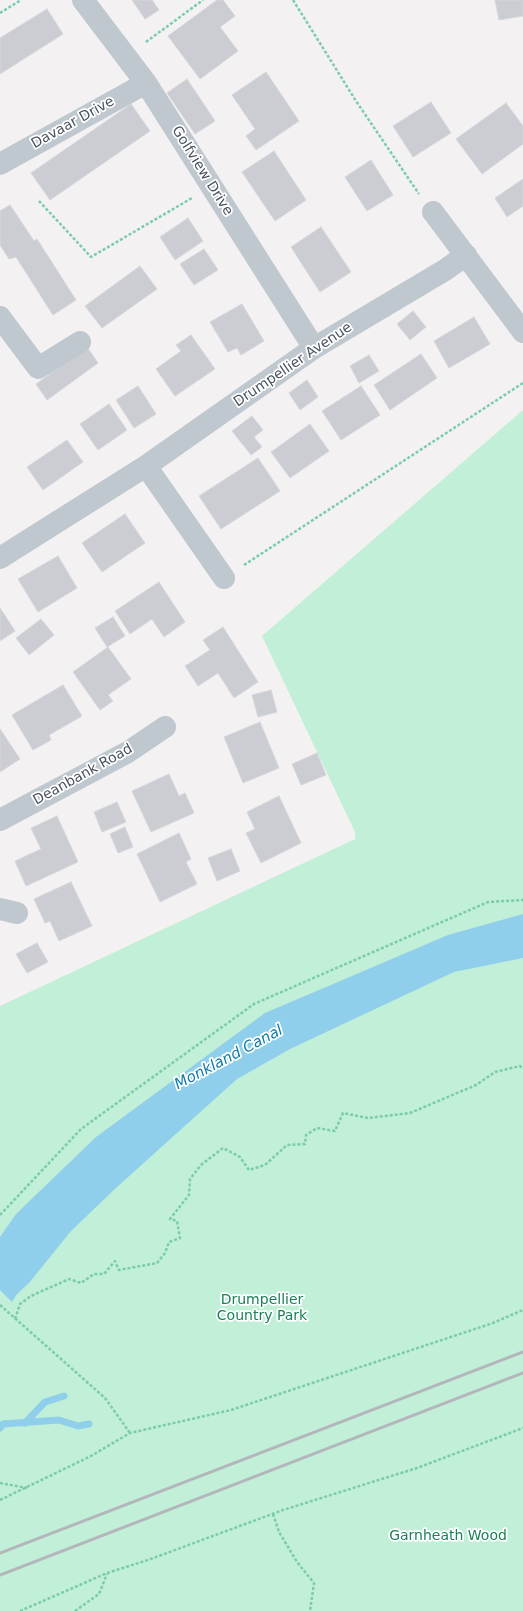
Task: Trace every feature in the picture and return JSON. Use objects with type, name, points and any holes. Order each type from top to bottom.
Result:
[{"type":"street","name":"Golfview Drive","points":[[83,0],[146,83],[314,348]]},
{"type":"street","name":"Davaar Drive","points":[[0,164],[146,83]]},
{"type":"street","points":[[433,212],[523,332]]},
{"type":"street","name":"Drumpellier Avenue","points":[[0,558],[146,466],[314,348],[445,270],[466,255]]},
{"type":"street","points":[[0,317],[38,368],[80,342]]},
{"type":"street","points":[[146,466],[224,578]]},
{"type":"street","name":"Deanbank Road","points":[[0,820],[128,752],[165,727]]},
{"type":"path","points":[[0,13],[21,0]]},
{"type":"path","points":[[125,56],[166,29],[203,0]]},
{"type":"path","points":[[293,0],[356,101],[427,206],[433,212]]},
{"type":"path","points":[[39,201],[91,257],[212,187]]},
{"type":"path","points":[[224,578],[523,383]]},
{"type":"path","points":[[0,1215],[81,1129],[254,1004],[488,902],[523,900]]},
{"type":"path","points":[[15,1319],[20,1304],[31,1296],[69,1279],[81,1283],[94,1274],[104,1274],[115,1261],[119,1270],[157,1263],[165,1253],[169,1242],[180,1238],[177,1221],[170,1219],[189,1196],[190,1179],[201,1165],[223,1148],[240,1157],[249,1170],[265,1165],[287,1145],[305,1144],[306,1135],[317,1128],[335,1131],[343,1113],[368,1118],[410,1113],[476,1085],[494,1072],[520,1066],[523,1069]]},
{"type":"path","points":[[0,1305],[105,1398],[130,1433]]},
{"type":"path","points":[[0,1500],[91,1456],[130,1433],[231,1410],[492,1323],[523,1310]]},
{"type":"path","points":[[20,1611],[107,1573],[148,1560],[273,1514],[417,1468],[523,1428]]},
{"type":"path","points":[[0,1483],[27,1488]]},
{"type":"path","points":[[273,1514],[280,1532],[297,1562],[314,1583],[310,1611]]},
{"type":"path","points":[[75,1611],[98,1594],[107,1573]]},
{"type":"green space","name":"Drumpellier Country Park","points":[[523,410],[523,1611],[0,1611],[0,1006],[355,839],[355,832],[262,636]]},
{"type":"water","name":"Monkland Canal","points":[[523,914],[523,958],[454,972],[290,1049],[237,1079],[117,1187],[71,1231],[29,1283],[17,1294],[12,1302],[0,1290],[0,1237],[16,1214],[96,1137],[265,1013],[448,935]]},
{"type":"building","points":[[132,0],[152,0],[159,10],[145,19]]},
{"type":"building","points":[[217,0],[223,0],[235,16],[220,27],[238,51],[200,79],[168,36]]},
{"type":"building","points":[[495,0],[523,0],[523,16],[499,20]]},
{"type":"building","points":[[47,9],[63,34],[0,74],[0,38]]},
{"type":"building","points":[[266,72],[299,121],[256,150],[246,136],[255,129],[232,95]]},
{"type":"building","points":[[187,79],[215,121],[195,134],[167,93]]},
{"type":"building","points":[[431,102],[451,133],[413,157],[393,126]]},
{"type":"building","points":[[506,103],[523,126],[523,144],[482,174],[456,139]]},
{"type":"building","points":[[131,104],[150,131],[50,200],[31,173]]},
{"type":"building","points":[[274,151],[306,200],[275,221],[242,172]]},
{"type":"building","points":[[371,160],[393,195],[367,211],[345,177]]},
{"type":"building","points":[[523,179],[523,206],[507,217],[495,198]]},
{"type":"building","points":[[10,205],[34,241],[37,239],[76,300],[53,315],[16,257],[9,259],[0,245],[0,211]]},
{"type":"building","points":[[188,218],[203,241],[175,260],[160,237]]},
{"type":"building","points":[[321,227],[351,272],[320,292],[291,247]]},
{"type":"building","points":[[204,249],[218,270],[194,285],[180,264]]},
{"type":"building","points":[[140,266],[157,289],[102,328],[85,306]]},
{"type":"building","points":[[242,304],[264,341],[241,355],[237,348],[228,352],[210,322]]},
{"type":"building","points":[[413,311],[426,327],[410,340],[397,324]]},
{"type":"building","points":[[474,317],[490,344],[449,368],[434,341]]},
{"type":"building","points":[[191,335],[215,369],[175,396],[156,369],[181,351],[176,345]]},
{"type":"building","points":[[87,347],[98,363],[47,400],[36,384]]},
{"type":"building","points":[[421,354],[437,378],[390,410],[374,385]]},
{"type":"building","points":[[369,355],[379,371],[359,383],[350,366]]},
{"type":"building","points":[[307,380],[318,397],[300,410],[289,393]]},
{"type":"building","points":[[138,386],[156,414],[134,428],[116,400]]},
{"type":"building","points":[[361,386],[380,415],[341,440],[322,411]]},
{"type":"building","points":[[109,404],[127,430],[98,450],[80,424]]},
{"type":"building","points":[[252,416],[263,430],[254,437],[262,447],[251,455],[232,431]]},
{"type":"building","points":[[310,424],[329,451],[290,478],[271,452]]},
{"type":"building","points":[[67,440],[83,462],[43,490],[27,467]]},
{"type":"building","points":[[258,458],[280,491],[221,529],[199,496]]},
{"type":"building","points":[[125,514],[145,543],[102,572],[82,543]]},
{"type":"building","points":[[58,556],[77,588],[38,612],[18,579]]},
{"type":"building","points":[[159,582],[185,622],[164,637],[152,619],[130,634],[115,611]]},
{"type":"building","points":[[0,608],[15,631],[0,641]]},
{"type":"building","points":[[113,617],[125,636],[107,647],[95,628]]},
{"type":"building","points":[[41,619],[54,635],[29,655],[16,638]]},
{"type":"building","points":[[223,627],[258,682],[234,698],[218,673],[198,686],[185,666],[210,650],[203,640]]},
{"type":"building","points":[[108,647],[131,679],[108,695],[113,701],[100,710],[73,672]]},
{"type":"building","points":[[63,685],[82,716],[49,735],[51,740],[33,750],[12,715]]},
{"type":"building","points":[[271,690],[277,712],[258,717],[252,695]]},
{"type":"building","points":[[260,722],[279,768],[243,783],[224,737]]},
{"type":"building","points":[[0,729],[20,759],[0,772]]},
{"type":"building","points":[[317,753],[326,775],[301,785],[292,764]]},
{"type":"building","points":[[169,774],[179,796],[185,793],[194,813],[151,832],[132,791]]},
{"type":"building","points":[[279,796],[301,843],[261,863],[246,833],[255,829],[247,812]]},
{"type":"building","points":[[117,802],[126,822],[102,832],[94,812]]},
{"type":"building","points":[[57,816],[78,862],[26,886],[15,861],[41,849],[31,828]]},
{"type":"building","points":[[125,827],[133,847],[118,853],[110,834]]},
{"type":"building","points":[[179,833],[191,859],[186,862],[197,884],[160,902],[137,854]]},
{"type":"building","points":[[231,849],[240,871],[217,881],[208,858]]},
{"type":"building","points":[[71,882],[92,926],[59,941],[50,921],[45,923],[34,899]]},
{"type":"building","points":[[37,943],[48,962],[27,973],[16,954]]},
{"type":"waterway","points":[[25,1423],[45,1402],[64,1396]]},
{"type":"waterway","points":[[0,1428],[3,1424],[59,1420],[78,1426],[89,1424]]},
{"type":"railway","points":[[0,1553],[523,1352]]},
{"type":"railway","points":[[0,1575],[523,1373]]},
{"type":"park label","name":"Garnheath Wood","points":[[448,1536]]}]
